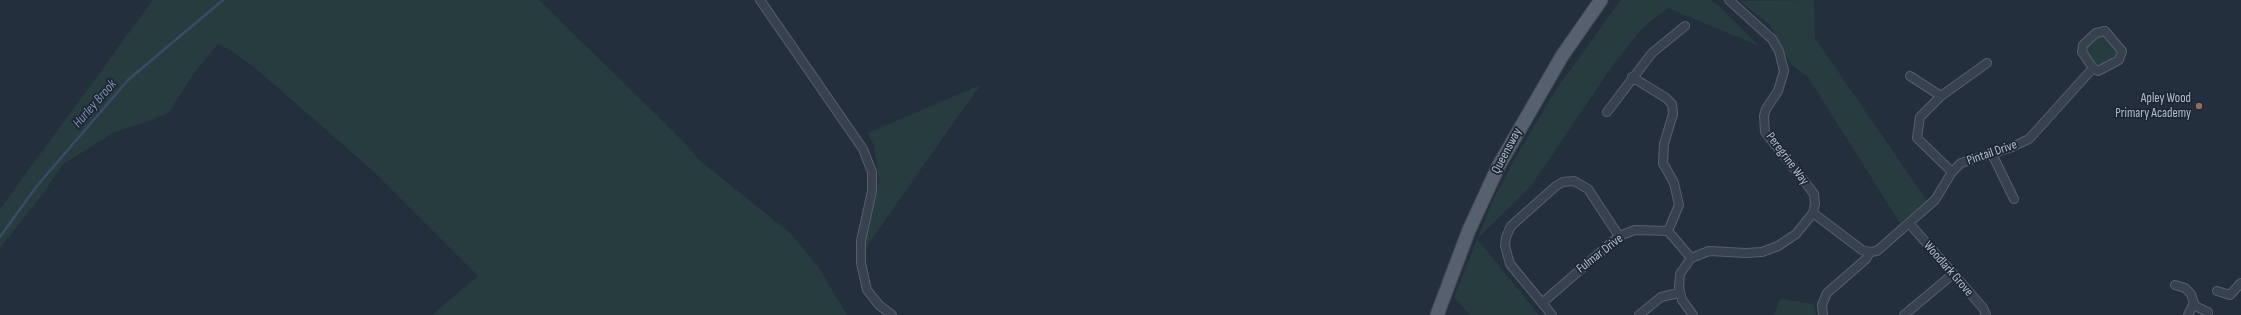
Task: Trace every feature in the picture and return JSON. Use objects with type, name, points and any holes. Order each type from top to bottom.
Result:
[{"type":"main road","name":"Queensway","points":[[1437,315],[1469,230],[1499,165],[1562,56],[1601,0]]},
{"type":"street","points":[[760,0],[863,149],[872,172],[872,191],[861,240],[861,263],[867,290],[878,305],[892,315]]},
{"type":"street","name":"Peregrine Way","points":[[1729,0],[1772,39],[1779,51],[1784,71],[1778,91],[1766,109],[1764,116],[1765,132],[1814,194],[1813,214]]},
{"type":"street","points":[[1607,112],[1632,77],[1652,53],[1685,26]]},
{"type":"street","points":[[2105,31],[2122,51],[2119,60],[2105,69],[2098,71],[2093,68],[2082,52],[2083,45],[2096,33],[2105,31]]},
{"type":"street","points":[[1952,172],[1917,138],[1920,117],[1941,96],[1987,63]]},
{"type":"street","name":"Pintail Drive","points":[[1870,252],[1877,251],[1935,200],[1952,172],[1961,163],[1992,154],[2029,138],[2093,68]]},
{"type":"street","points":[[1910,76],[1941,96]]},
{"type":"street","points":[[1632,77],[1666,98],[1672,104],[1674,114],[1672,125],[1664,144],[1663,163],[1674,183],[1678,205],[1668,231],[1691,258]]},
{"type":"street","points":[[1992,154],[2014,199]]},
{"type":"street","points":[[1552,315],[1510,264],[1507,254],[1506,237],[1511,226],[1556,186],[1568,181],[1583,185],[1619,236]]},
{"type":"street","points":[[1693,315],[1679,293],[1680,274],[1691,258],[1709,251],[1746,253],[1762,252],[1773,248],[1796,234],[1813,214],[1862,250],[1870,252],[1866,259],[1827,294],[1822,305],[1823,315]]},
{"type":"street","name":"Woodlark Grove","points":[[1909,223],[1983,308],[1986,315]]},
{"type":"street","name":"Fulmar Drive","points":[[1542,303],[1619,236],[1635,230],[1668,231]]},
{"type":"street","points":[[1904,315],[1953,274]]},
{"type":"street","points":[[2175,284],[2185,288],[2191,294],[2193,305],[2188,315]]},
{"type":"street","points":[[2217,291],[2230,295],[2239,284]]},
{"type":"street","points":[[1639,315],[1661,297],[1679,293]]},
{"type":"street","points":[[2193,305],[2208,312]]},
{"type":"green space","points":[[153,0],[539,0],[685,143],[699,160],[791,234],[819,268],[847,315],[432,315],[478,276],[371,169],[254,67],[230,50],[218,44],[194,73],[169,112],[150,121],[114,132],[62,165],[45,191],[0,248],[0,209]]},
{"type":"green space","points":[[1621,0],[1710,0],[1721,8],[1759,46],[1668,8],[1643,27],[1610,69],[1531,186],[1478,238],[1493,200],[1517,155],[1557,88]]},
{"type":"green space","points":[[1814,0],[1815,38],[1927,201],[1900,223],[1808,77],[1791,64],[1770,25],[1740,1]]},
{"type":"green space","points":[[2100,35],[2104,35],[2117,50],[2116,55],[2101,65],[2096,65],[2085,51],[2085,46]]},
{"type":"green space","points":[[980,85],[865,250],[867,231],[879,181],[874,145],[868,133]]},
{"type":"green space","points":[[1477,239],[1539,315],[1470,315],[1454,297]]},
{"type":"green space","points":[[1780,299],[1814,304],[1816,315],[1774,315]]},
{"type":"waterway","name":"Hurley Brook","points":[[0,237],[36,187],[128,80],[223,0]]},
{"type":"place","name":"Apley Wood Primary Academy","points":[[2199,106]]}]
